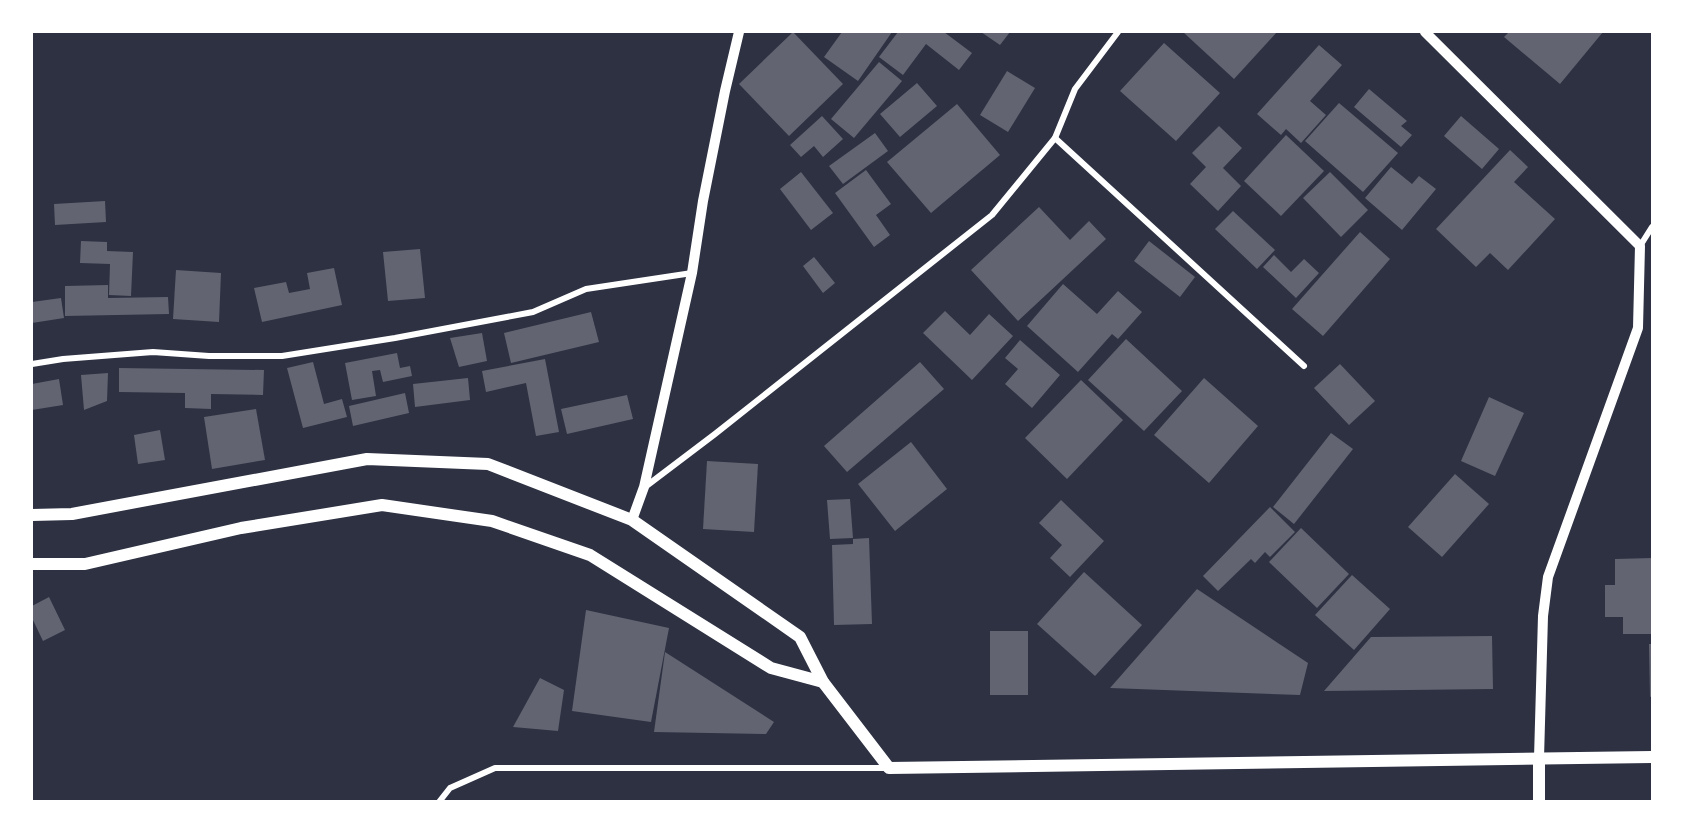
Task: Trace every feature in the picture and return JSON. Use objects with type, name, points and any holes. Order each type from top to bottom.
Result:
[{"type":"main road","points":[[32,514],[72,514],[367,459],[488,464],[632,520],[800,637],[823,682],[889,768],[1653,757]]},
{"type":"main road","points":[[32,564],[85,564],[241,528],[382,505],[492,520],[590,555],[771,668],[823,682]]},
{"type":"main road","points":[[1539,758],[1539,801]]},
{"type":"street","points":[[632,520],[644,487],[692,273],[705,190],[739,32]]},
{"type":"street","points":[[644,487],[715,434],[992,215],[1055,138],[1075,89],[1118,32]]},
{"type":"street","points":[[1425,32],[1640,246]]},
{"type":"street","points":[[1055,138],[1304,366]]},
{"type":"street","points":[[1539,758],[1543,616],[1548,577],[1638,328],[1640,246],[1653,227]]},
{"type":"street","points":[[32,364],[63,359],[153,352],[209,356],[282,356],[533,312],[586,289],[692,273]]},
{"type":"street","points":[[439,801],[450,788],[495,768],[889,768]]},
{"type":"building","points":[[793,32],[843,84],[789,136],[739,84]]},
{"type":"building","points":[[842,32],[892,32],[858,81],[824,57]]},
{"type":"building","points":[[898,32],[944,32],[972,53],[959,70],[926,44],[903,75],[879,57]]},
{"type":"building","points":[[981,32],[1010,32],[1000,45]]},
{"type":"building","points":[[1183,32],[1277,32],[1234,79]]},
{"type":"building","points":[[1509,32],[1603,32],[1560,84],[1504,37]]},
{"type":"building","points":[[1164,43],[1220,93],[1176,141],[1120,91]]},
{"type":"building","points":[[1319,45],[1342,65],[1310,101],[1326,115],[1301,143],[1286,129],[1281,135],[1257,114]]},
{"type":"building","points":[[879,62],[902,81],[854,138],[831,119]]},
{"type":"building","points":[[1007,71],[1035,88],[1008,132],[980,115]]},
{"type":"building","points":[[917,83],[937,106],[900,137],[880,114]]},
{"type":"building","points":[[1369,89],[1407,121],[1401,126],[1412,135],[1401,147],[1354,107]]},
{"type":"building","points":[[1339,103],[1398,153],[1363,192],[1305,141]]},
{"type":"building","points":[[957,104],[1000,155],[931,213],[887,162]]},
{"type":"building","points":[[822,116],[843,139],[823,157],[814,146],[801,157],[790,145]]},
{"type":"building","points":[[1461,116],[1499,149],[1482,169],[1444,136]]},
{"type":"building","points":[[1219,126],[1242,148],[1223,168],[1241,186],[1218,211],[1190,184],[1206,167],[1192,153]]},
{"type":"building","points":[[875,133],[888,151],[843,184],[829,166]]},
{"type":"building","points":[[1286,135],[1324,171],[1281,216],[1244,181]]},
{"type":"building","points":[[1510,150],[1528,167],[1514,182],[1555,219],[1508,270],[1490,253],[1476,267],[1436,229]]},
{"type":"building","points":[[1391,167],[1412,184],[1419,176],[1436,189],[1402,230],[1365,198]]},
{"type":"building","points":[[866,170],[891,204],[876,215],[890,235],[874,247],[835,193]]},
{"type":"building","points":[[801,172],[833,213],[811,230],[780,189]]},
{"type":"building","points":[[1330,172],[1368,210],[1341,237],[1303,198]]},
{"type":"building","points":[[105,201],[106,222],[55,225],[54,204]]},
{"type":"building","points":[[1039,207],[1070,240],[1089,221],[1106,239],[1018,321],[971,270]]},
{"type":"building","points":[[1233,211],[1275,250],[1257,269],[1215,229]]},
{"type":"building","points":[[1360,232],[1390,259],[1323,336],[1292,309]]},
{"type":"building","points":[[81,241],[107,242],[107,251],[133,252],[131,296],[109,295],[110,264],[80,263]]},
{"type":"building","points":[[1149,241],[1195,277],[1180,297],[1134,261]]},
{"type":"building","points":[[420,249],[425,298],[388,301],[383,252]]},
{"type":"building","points":[[1274,255],[1291,272],[1304,259],[1319,273],[1296,298],[1263,267]]},
{"type":"building","points":[[814,257],[835,283],[823,293],[803,266]]},
{"type":"building","points":[[334,268],[342,305],[262,322],[254,288],[286,282],[289,293],[310,289],[307,273]]},
{"type":"building","points":[[176,270],[221,273],[219,322],[173,319]]},
{"type":"building","points":[[1063,284],[1097,314],[1118,291],[1142,312],[1118,339],[1112,334],[1078,372],[1027,326]]},
{"type":"building","points":[[108,285],[108,298],[168,297],[169,314],[65,316],[65,286]]},
{"type":"building","points":[[61,298],[64,318],[32,323],[32,302]]},
{"type":"building","points":[[945,311],[970,335],[989,314],[1013,336],[972,380],[923,333]]},
{"type":"building","points":[[591,312],[599,342],[511,363],[504,333]]},
{"type":"building","points":[[482,333],[487,361],[459,367],[450,338]]},
{"type":"building","points":[[1126,339],[1182,391],[1144,431],[1088,380]]},
{"type":"building","points":[[1020,340],[1060,375],[1032,408],[1005,384],[1018,369],[1005,358]]},
{"type":"building","points":[[397,353],[400,368],[410,366],[412,376],[383,382],[380,370],[372,371],[376,396],[352,400],[345,363]]},
{"type":"building","points":[[545,359],[559,432],[536,436],[526,383],[486,392],[482,371]]},
{"type":"building","points":[[313,362],[324,404],[342,399],[347,417],[303,428],[287,368]]},
{"type":"building","points":[[920,362],[944,389],[847,472],[824,446]]},
{"type":"building","points":[[1340,364],[1375,401],[1349,425],[1314,388]]},
{"type":"building","points":[[119,368],[264,370],[263,395],[211,394],[211,409],[185,408],[185,393],[119,392]]},
{"type":"building","points":[[108,373],[107,401],[84,410],[81,375]]},
{"type":"building","points":[[468,378],[470,400],[415,407],[413,384]]},
{"type":"building","points":[[1204,378],[1258,426],[1209,483],[1154,435]]},
{"type":"building","points":[[59,379],[63,405],[32,410],[32,384]]},
{"type":"building","points":[[1081,380],[1123,420],[1067,479],[1025,438]]},
{"type":"building","points":[[405,393],[409,413],[353,426],[349,406]]},
{"type":"building","points":[[627,395],[633,419],[567,434],[561,409]]},
{"type":"building","points":[[1489,397],[1524,413],[1495,476],[1461,461]]},
{"type":"building","points":[[256,409],[265,460],[212,469],[204,417]]},
{"type":"building","points":[[160,430],[165,460],[138,464],[134,435]]},
{"type":"building","points":[[1331,433],[1353,449],[1294,524],[1273,507]]},
{"type":"building","points":[[911,442],[947,489],[895,531],[858,484]]},
{"type":"building","points":[[707,461],[758,464],[754,532],[703,529]]},
{"type":"building","points":[[1455,474],[1489,504],[1442,557],[1408,527]]},
{"type":"building","points":[[850,499],[853,538],[830,539],[827,500]]},
{"type":"building","points":[[1061,500],[1104,541],[1070,577],[1050,558],[1062,545],[1039,523]]},
{"type":"building","points":[[1270,507],[1295,532],[1270,557],[1265,552],[1255,563],[1251,559],[1218,591],[1203,576]]},
{"type":"building","points":[[1301,528],[1349,574],[1317,608],[1269,562]]},
{"type":"building","points":[[869,538],[872,624],[834,625],[832,545],[853,544],[853,539]]},
{"type":"building","points":[[1652,558],[1652,634],[1623,634],[1623,617],[1605,617],[1605,585],[1615,585],[1615,559]]},
{"type":"building","points":[[1084,572],[1142,625],[1095,676],[1037,624]]},
{"type":"building","points":[[1352,575],[1390,609],[1354,650],[1315,615]]},
{"type":"building","points":[[1197,589],[1308,663],[1300,695],[1110,688]]},
{"type":"building","points":[[49,597],[65,630],[43,641],[32,618],[32,606]]},
{"type":"building","points":[[586,610],[669,628],[651,722],[572,711]]},
{"type":"building","points":[[990,631],[1028,631],[1028,695],[990,695]]},
{"type":"building","points":[[1492,636],[1493,689],[1324,691],[1371,637]]},
{"type":"building","points":[[1649,644],[1652,644],[1652,696],[1650,697]]},
{"type":"building","points":[[665,652],[774,722],[766,734],[654,732]]},
{"type":"building","points":[[540,678],[564,690],[558,731],[513,727]]}]
